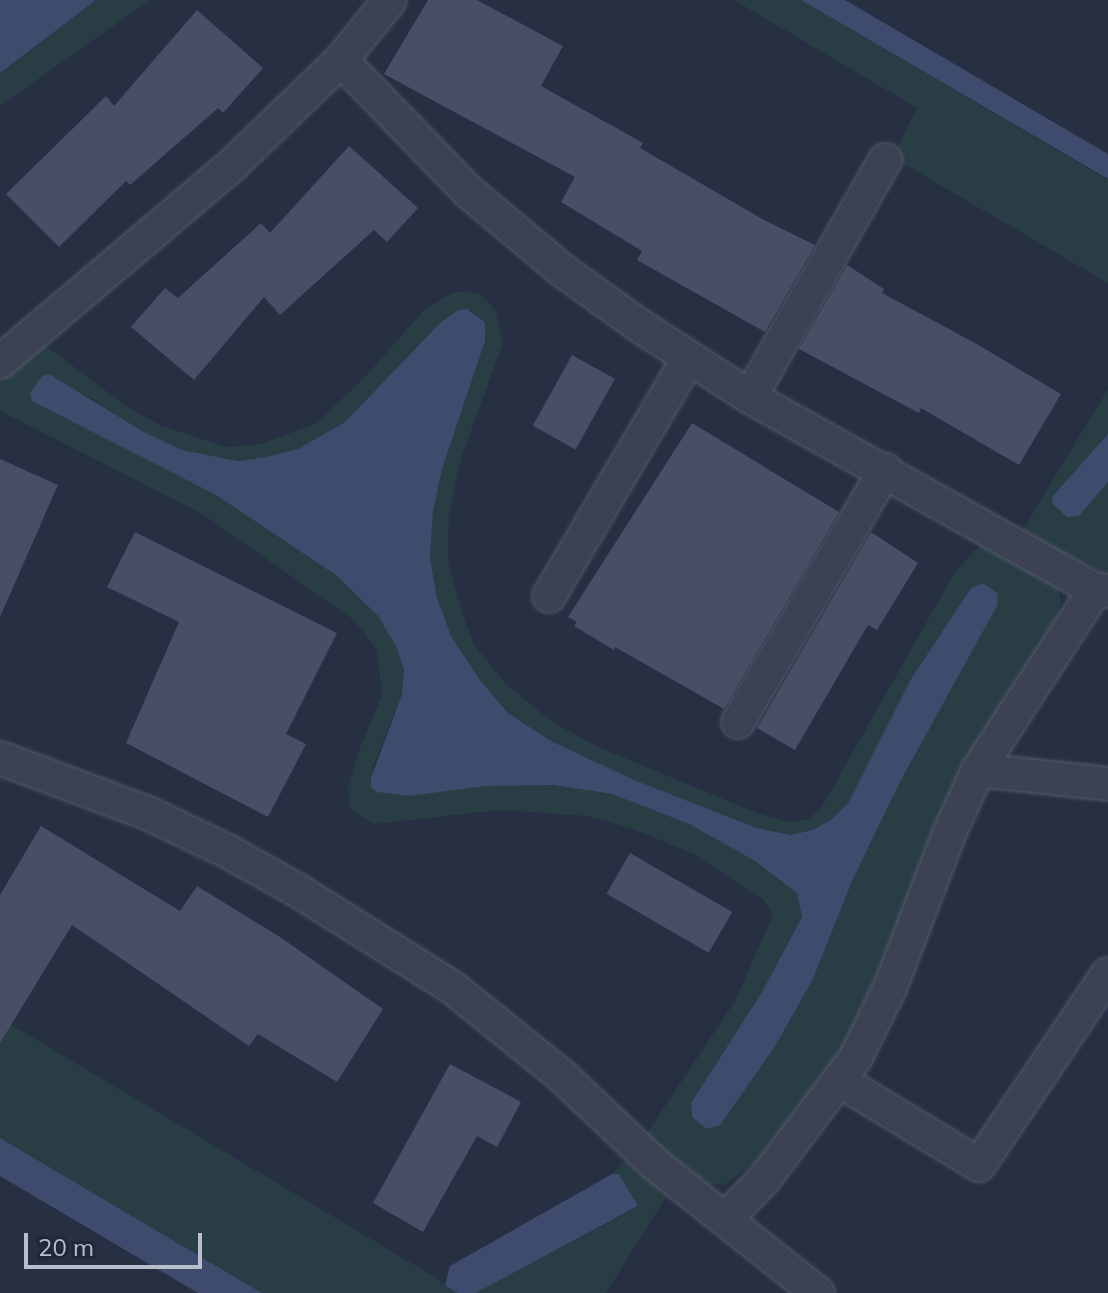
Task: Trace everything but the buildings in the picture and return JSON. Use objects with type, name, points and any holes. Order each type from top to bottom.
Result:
[{"type":"lane","points":[[0,362],[230,167],[341,60],[390,0]]},
{"type":"lane","points":[[341,60],[469,192],[562,270],[688,359],[750,397],[1102,590],[978,770],[869,1033],[840,1081],[766,1177],[726,1219]]},
{"type":"lane","points":[[750,397],[885,160]]},
{"type":"lane","points":[[549,596],[688,359]]},
{"type":"lane","points":[[738,722],[885,470]]},
{"type":"lane","points":[[0,758],[150,814],[216,845],[371,935],[453,988],[511,1033],[655,1164],[818,1293]]},
{"type":"lane","points":[[978,770],[1108,784]]},
{"type":"lane","points":[[840,1081],[979,1165],[1108,974]]},
{"type":"shaded area","points":[[96,0],[150,0],[0,106],[0,73]]},
{"type":"shaded area","points":[[734,0],[801,0],[1108,180],[1108,283],[892,157],[917,108]]},
{"type":"shaded area","points":[[468,291],[481,295],[495,309],[503,342],[462,456],[449,513],[448,562],[463,616],[474,645],[506,684],[554,723],[596,746],[757,813],[786,822],[808,819],[820,810],[955,572],[983,543],[1057,584],[1061,602],[1058,615],[950,795],[898,927],[845,1045],[811,1098],[752,1165],[726,1184],[709,1185],[689,1175],[643,1139],[735,1001],[773,915],[764,900],[694,854],[633,829],[588,816],[499,810],[374,824],[350,809],[348,788],[357,755],[382,695],[377,650],[362,630],[350,617],[199,512],[0,411],[0,382],[41,342],[126,406],[160,425],[227,447],[260,444],[315,424],[364,378],[425,309],[454,292]],"holes":[[[458,310],[473,312],[484,322],[485,341],[442,469],[433,512],[430,559],[437,598],[451,636],[480,680],[508,713],[551,741],[634,780],[757,828],[791,835],[812,830],[831,820],[848,803],[911,679],[971,588],[997,606],[900,782],[853,879],[813,979],[691,1103],[762,992],[802,917],[798,893],[755,861],[689,824],[612,794],[553,785],[371,787],[374,765],[402,694],[404,670],[396,646],[378,616],[337,576],[216,495],[33,401],[87,396],[144,432],[182,450],[238,461],[266,457],[298,449],[345,422],[440,323]]]},
{"type":"shaded area","points":[[1108,389],[1108,434],[1100,441],[1079,516],[1108,482],[1108,575],[1021,533]]},
{"type":"shaded area","points":[[0,1018],[457,1293],[262,1293],[0,1138]]},
{"type":"shaded area","points":[[627,1159],[667,1195],[606,1293],[476,1293],[638,1207],[619,1174],[612,1174]]},
{"type":"water","points":[[0,0],[96,0],[0,73]]},
{"type":"water","points":[[801,0],[845,0],[1108,154],[1108,179]]},
{"type":"water","points":[[467,309],[485,322],[485,341],[442,469],[433,512],[430,558],[437,598],[451,636],[480,680],[508,713],[551,741],[634,780],[757,828],[791,835],[812,830],[831,820],[848,803],[911,679],[971,588],[983,583],[998,594],[997,606],[900,782],[853,879],[813,979],[774,1048],[720,1125],[707,1129],[692,1117],[691,1103],[762,992],[802,917],[797,893],[755,861],[689,824],[612,794],[553,785],[485,786],[409,796],[377,792],[371,787],[371,778],[402,694],[404,670],[396,646],[378,616],[337,576],[216,495],[32,401],[30,393],[42,376],[49,374],[144,432],[182,450],[238,461],[266,457],[298,449],[345,422],[440,323],[458,310]]},
{"type":"water","points":[[1108,434],[1108,482],[1079,516],[1067,517],[1052,503],[1053,496]]},
{"type":"water","points":[[0,1138],[262,1293],[198,1293],[0,1176]]},
{"type":"water","points":[[612,1174],[619,1174],[638,1206],[476,1293],[457,1293],[445,1285],[450,1266]]}]
